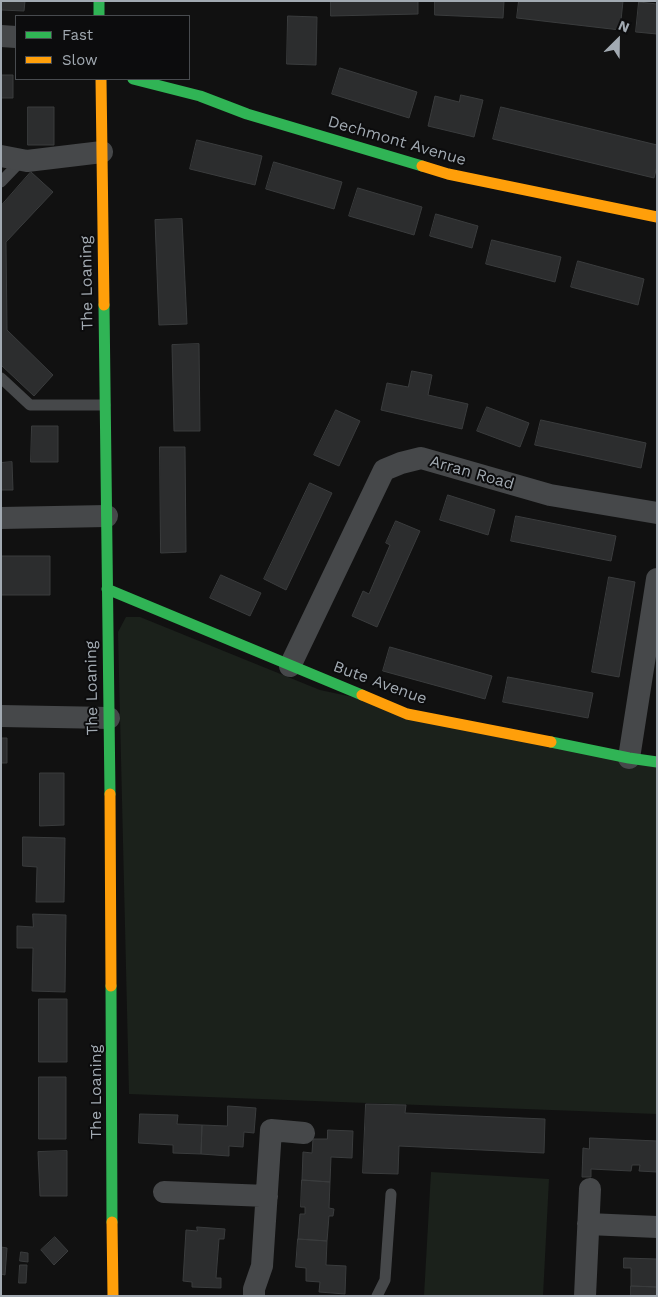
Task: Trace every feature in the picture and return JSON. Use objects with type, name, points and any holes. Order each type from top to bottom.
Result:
[{"type":"street","points":[[99,1],[100,15]]},
{"type":"street","points":[[1,36],[15,37]]},
{"type":"street","name":"The Loaning","points":[[101,80],[109,718],[113,1296]]},
{"type":"street","name":"Dechmont Avenue","points":[[137,80],[200,96],[248,114],[448,174],[657,217]]},
{"type":"street","points":[[12,158],[27,161],[102,152]]},
{"type":"street","name":"Arran Road","points":[[290,666],[384,470],[421,458],[550,495],[657,513]]},
{"type":"street","points":[[1,518],[107,516]]},
{"type":"street","points":[[629,758],[657,579]]},
{"type":"street","name":"Bute Avenue","points":[[107,589],[406,714],[657,762]]},
{"type":"street","points":[[1,716],[109,718]]},
{"type":"street","points":[[254,1296],[254,1289],[262,1266],[271,1130],[304,1132]]},
{"type":"street","points":[[585,1296],[590,1189]]},
{"type":"street","points":[[164,1192],[266,1196]]},
{"type":"street","points":[[588,1224],[657,1227]]},
{"type":"lane","points":[[1,182],[12,158]]},
{"type":"lane","points":[[1,378],[30,405],[105,405]]},
{"type":"lane","points":[[377,1296],[385,1280],[391,1194]]},
{"type":"shaded area","points":[[126,617],[140,617],[320,690],[657,762],[657,1114],[129,1094],[118,632]]},
{"type":"shaded area","points":[[431,1172],[549,1179],[543,1296],[424,1296]]},
{"type":"building","points":[[1,1],[25,1],[24,11],[1,10]]},
{"type":"building","points":[[331,1],[418,1],[418,14],[331,16]]},
{"type":"building","points":[[435,1],[504,1],[503,18],[435,15]]},
{"type":"building","points":[[519,1],[623,1],[620,30],[517,18]]},
{"type":"building","points":[[639,2],[657,4],[657,34],[636,32]]},
{"type":"building","points":[[288,16],[317,17],[316,65],[287,64]]},
{"type":"building","points":[[340,68],[417,92],[409,118],[332,94]]},
{"type":"building","points":[[1,75],[13,75],[13,98],[1,98]]},
{"type":"building","points":[[461,95],[483,100],[474,137],[428,126],[435,96],[459,102]]},
{"type":"building","points":[[28,107],[54,107],[54,145],[28,145]]},
{"type":"building","points":[[501,107],[657,145],[657,166],[654,178],[493,139]]},
{"type":"building","points":[[197,140],[262,156],[255,185],[190,169]]},
{"type":"building","points":[[274,162],[342,182],[334,209],[266,189]]},
{"type":"building","points":[[31,172],[53,192],[6,242],[7,330],[53,375],[34,396],[1,365],[1,206]]},
{"type":"building","points":[[358,188],[422,207],[414,235],[349,216]]},
{"type":"building","points":[[436,214],[478,226],[472,248],[430,236]]},
{"type":"building","points":[[182,219],[187,324],[159,325],[155,220]]},
{"type":"building","points":[[492,240],[561,257],[555,282],[486,264]]},
{"type":"building","points":[[578,261],[644,279],[638,305],[571,287]]},
{"type":"building","points":[[199,344],[200,431],[174,431],[172,345]]},
{"type":"building","points":[[412,371],[432,375],[428,395],[468,404],[462,429],[381,410],[387,383],[408,387]]},
{"type":"building","points":[[487,407],[529,423],[520,447],[477,431]]},
{"type":"building","points":[[336,410],[360,421],[339,466],[314,455]]},
{"type":"building","points":[[541,420],[646,443],[641,468],[535,445]]},
{"type":"building","points":[[32,426],[58,426],[58,462],[31,462]]},
{"type":"building","points":[[160,447],[185,447],[186,552],[161,553]]},
{"type":"building","points":[[12,462],[13,490],[1,490],[1,463]]},
{"type":"building","points":[[310,483],[332,493],[286,590],[264,579]]},
{"type":"building","points":[[448,495],[495,510],[488,535],[440,520]]},
{"type":"building","points":[[516,516],[616,536],[611,561],[511,541]]},
{"type":"building","points":[[396,521],[420,531],[377,627],[352,616],[363,591],[369,594],[390,545],[386,543]]},
{"type":"building","points":[[1,556],[50,556],[50,595],[1,595]]},
{"type":"building","points":[[221,575],[261,593],[250,616],[210,598]]},
{"type":"building","points":[[609,577],[635,582],[619,677],[592,672]]},
{"type":"building","points":[[390,647],[492,676],[485,699],[383,671]]},
{"type":"building","points":[[508,677],[593,693],[588,718],[503,702]]},
{"type":"building","points":[[1,738],[7,738],[7,763],[1,763]]},
{"type":"building","points":[[40,773],[64,773],[64,825],[40,826]]},
{"type":"building","points":[[23,837],[65,838],[64,902],[36,902],[37,867],[23,866]]},
{"type":"building","points":[[33,914],[66,915],[65,992],[32,991],[33,948],[17,948],[17,926],[33,927]]},
{"type":"building","points":[[39,999],[67,999],[67,1062],[39,1062]]},
{"type":"building","points":[[39,1077],[66,1077],[66,1139],[39,1139]]},
{"type":"building","points":[[366,1104],[406,1105],[405,1113],[545,1119],[544,1153],[399,1146],[398,1174],[363,1173]]},
{"type":"building","points":[[228,1106],[256,1108],[254,1133],[244,1132],[243,1147],[229,1146],[229,1156],[201,1154],[202,1125],[227,1126]]},
{"type":"building","points":[[140,1114],[178,1115],[177,1124],[202,1125],[201,1154],[173,1153],[173,1145],[139,1143]]},
{"type":"building","points":[[328,1130],[353,1131],[352,1158],[331,1157],[330,1182],[302,1180],[303,1152],[312,1153],[313,1139],[327,1139]]},
{"type":"building","points":[[590,1138],[657,1141],[657,1172],[639,1171],[640,1165],[632,1165],[631,1171],[591,1169],[591,1177],[582,1177],[583,1148],[589,1149]]},
{"type":"building","points":[[67,1151],[67,1196],[40,1196],[38,1152]]},
{"type":"building","points":[[302,1180],[330,1182],[329,1208],[334,1209],[333,1216],[329,1216],[327,1241],[298,1239],[300,1214],[305,1214],[305,1207],[301,1207]]},
{"type":"building","points":[[197,1227],[225,1229],[224,1239],[219,1239],[216,1278],[221,1278],[221,1288],[192,1287],[192,1282],[183,1281],[186,1230],[197,1231]]},
{"type":"building","points":[[55,1237],[68,1251],[54,1265],[41,1250]]},
{"type":"building","points":[[298,1239],[327,1241],[326,1265],[346,1266],[345,1294],[319,1292],[320,1282],[306,1281],[306,1268],[296,1267]]},
{"type":"building","points":[[1,1247],[7,1248],[5,1275],[1,1274]]},
{"type":"building","points":[[21,1252],[28,1253],[28,1262],[20,1261]]},
{"type":"building","points":[[624,1258],[657,1259],[657,1287],[631,1286],[631,1268],[624,1268]]},
{"type":"building","points":[[20,1265],[27,1265],[26,1283],[19,1283]]},
{"type":"building","points":[[631,1286],[657,1287],[657,1296],[631,1296]]},
{"type":"traffic: fast","points":[[99,1],[99,15]]},
{"type":"traffic: fast","points":[[137,80],[200,96],[247,114],[422,166]]},
{"type":"traffic: fast","points":[[104,305],[110,794]]},
{"type":"traffic: fast","points":[[107,589],[362,695]]},
{"type":"traffic: fast","points":[[551,742],[657,762]]},
{"type":"traffic: fast","points":[[111,986],[112,1222]]},
{"type":"traffic: slow","points":[[101,80],[104,305]]},
{"type":"traffic: slow","points":[[422,166],[448,174],[657,217]]},
{"type":"traffic: slow","points":[[362,695],[407,714],[551,742]]},
{"type":"traffic: slow","points":[[110,794],[111,986]]},
{"type":"traffic: slow","points":[[112,1222],[113,1296]]}]
